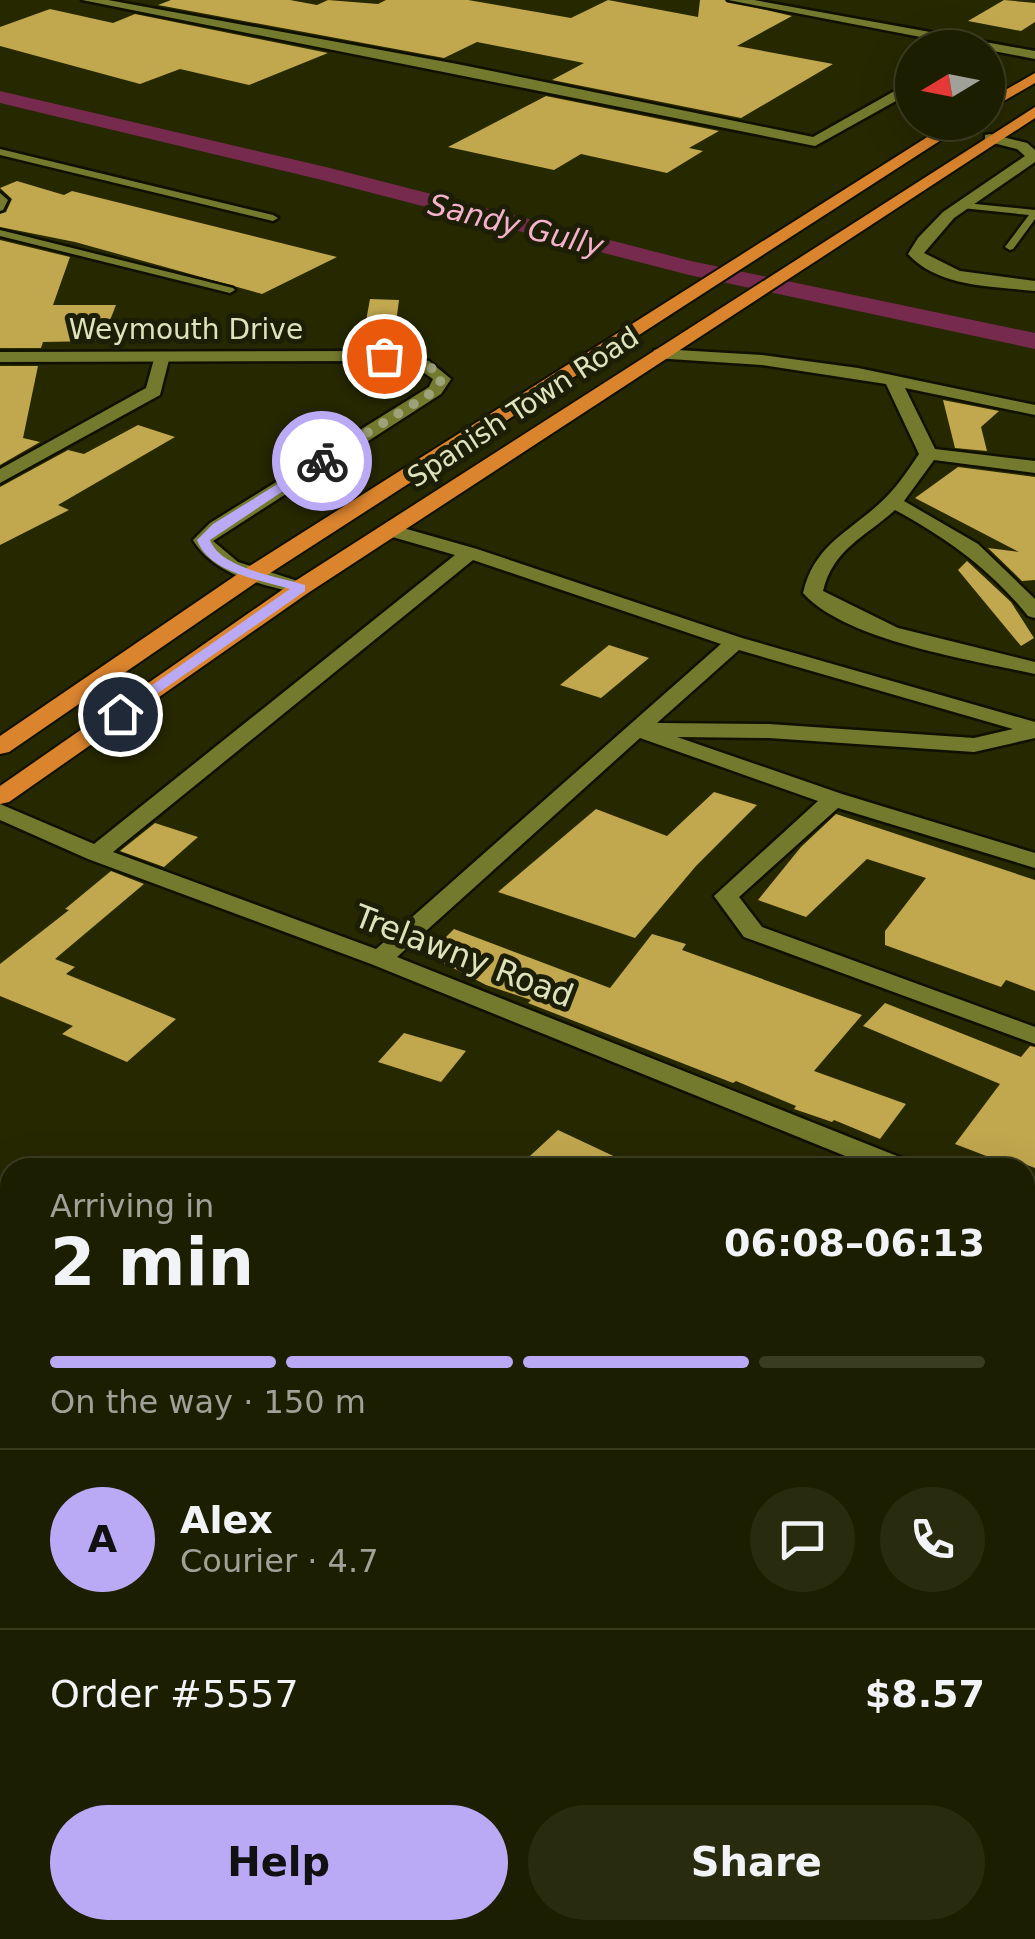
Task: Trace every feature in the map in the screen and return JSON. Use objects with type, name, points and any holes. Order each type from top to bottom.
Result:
[{"type":"highway","points":[[1005,95],[1035,76]]},
{"type":"highway","name":"Spanish Town Road","points":[[1005,129],[1035,110]]},
{"type":"highway","name":"Spanish Town Road","points":[[0,746],[256,572],[934,140]]},
{"type":"highway","name":"Spanish Town Road","points":[[0,797],[300,588],[987,140]]},
{"type":"street","points":[[88,0],[124,3],[457,68],[815,142],[895,97]]},
{"type":"street","points":[[734,0],[895,30]]},
{"type":"street","points":[[1005,51],[1035,56]]},
{"type":"street","points":[[999,140],[1029,147],[1034,155],[921,240],[916,254],[924,263],[950,273],[1035,286]]},
{"type":"street","points":[[660,354],[762,360],[1035,410]]},
{"type":"street","points":[[0,477],[154,391],[162,356]]},
{"type":"street","name":"Weymouth Drive","points":[[0,357],[384,356],[414,360],[434,368],[442,378],[436,390],[217,527],[204,540],[208,553],[225,564],[300,588]]},
{"type":"street","points":[[893,381],[921,445],[929,454],[1035,467]]},
{"type":"street","points":[[929,454],[893,502],[844,536],[816,571],[813,594],[844,616],[915,639],[1035,668]]},
{"type":"street","points":[[893,502],[975,548],[1014,585],[1035,612]]},
{"type":"street","points":[[389,530],[470,553],[735,642],[1035,730]]},
{"type":"street","points":[[96,854],[470,553]]},
{"type":"street","points":[[380,959],[735,642]]},
{"type":"street","points":[[634,730],[770,730],[974,745],[1035,730]]},
{"type":"street","points":[[634,730],[834,799],[1035,861]]},
{"type":"street","points":[[834,799],[726,896],[753,932],[1035,1036]]},
{"type":"street","name":"Trelawny Road","points":[[0,811],[96,854],[380,959],[877,1158]]},
{"type":"lane","points":[[0,152],[273,218]]},
{"type":"lane","points":[[0,196],[4,200],[0,208]]},
{"type":"lane","points":[[965,206],[1035,213]]},
{"type":"lane","points":[[1010,246],[1035,213]]},
{"type":"lane","points":[[0,234],[230,290]]},
{"type":"building","points":[[171,0],[290,0],[317,5],[328,0],[378,4],[386,0],[468,0],[571,18],[608,0],[698,17],[700,0],[724,0],[792,16],[737,46],[833,64],[741,118],[552,80],[584,63],[477,42],[444,58],[158,5]]},
{"type":"building","points":[[1004,0],[1035,3],[1035,22],[1021,31],[968,21]]},
{"type":"building","points":[[50,9],[113,23],[135,14],[328,53],[249,85],[180,69],[140,84],[0,46],[0,27]]},
{"type":"building","points":[[546,96],[719,131],[689,148],[703,151],[667,173],[581,154],[554,170],[448,147]]},
{"type":"building","points":[[17,181],[337,257],[262,294],[75,242],[0,227],[0,214],[6,212],[12,199],[0,188]]},
{"type":"building","points":[[0,240],[70,257],[53,305],[116,305],[105,333],[96,333],[96,341],[0,348]]},
{"type":"building","points":[[370,299],[399,300],[395,331],[364,332]]},
{"type":"building","points":[[0,366],[38,366],[23,438],[40,442],[0,465]]},
{"type":"building","points":[[943,400],[999,411],[981,427],[987,451],[955,448]]},
{"type":"building","points":[[138,425],[175,437],[58,505],[69,510],[0,545],[0,487],[68,450],[84,454]]},
{"type":"building","points":[[958,467],[1035,477],[1035,580],[1022,581],[988,548],[1019,552],[915,498]]},
{"type":"building","points":[[967,561],[1011,602],[1034,638],[1021,646],[958,570]]},
{"type":"building","points":[[609,645],[649,658],[601,698],[560,685]]},
{"type":"building","points":[[714,792],[757,805],[696,866],[635,938],[498,892],[596,809],[667,836]]},
{"type":"building","points":[[836,814],[1035,880],[1035,991],[1006,980],[1001,987],[885,945],[885,931],[926,878],[867,859],[806,917],[758,900],[801,847]]},
{"type":"building","points":[[155,823],[198,837],[164,867],[120,851]]},
{"type":"building","points":[[111,871],[144,884],[55,959],[75,967],[66,974],[176,1019],[127,1062],[62,1034],[73,1026],[0,996],[0,964]]},
{"type":"building","points":[[454,929],[610,988],[652,934],[686,944],[682,950],[862,1015],[814,1071],[906,1104],[880,1139],[794,1109],[796,1106],[736,1081],[528,1003],[531,1000],[486,985],[428,955]]},
{"type":"building","points":[[885,1003],[1021,1057],[1030,1046],[1035,1047],[1035,1158],[992,1158],[955,1144],[1000,1084],[863,1026]]},
{"type":"building","points":[[404,1033],[466,1051],[441,1082],[378,1062]]},
{"type":"building","points":[[558,1130],[618,1158],[528,1158]]},
{"type":"waterway","name":"Sandy Gully","points":[[0,97],[330,175],[689,268],[1035,341]]},
{"type":"way so far","points":[[322,461],[436,390],[442,378],[434,368],[414,360],[384,356]]},
{"type":"route","points":[[120,714],[300,588],[225,564],[208,553],[204,540],[217,527],[322,461]]}]
